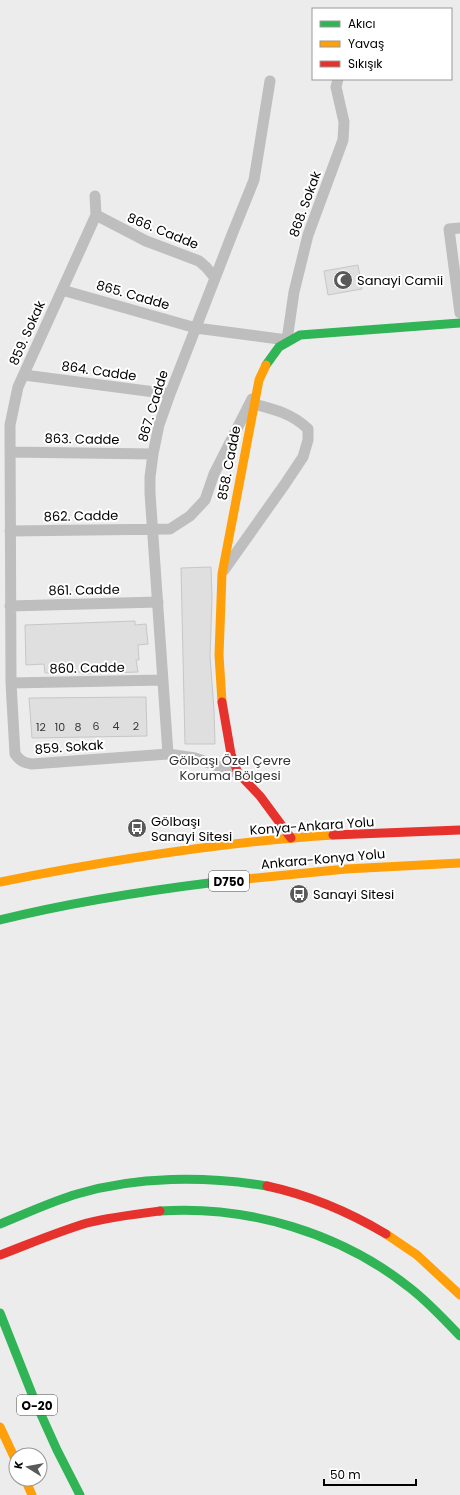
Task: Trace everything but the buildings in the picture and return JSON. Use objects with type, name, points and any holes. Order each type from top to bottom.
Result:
[{"type":"main road","name":"858. Cadde","points":[[238,773],[228,738],[222,700],[219,655],[222,574],[257,387],[267,361],[278,347],[287,340],[300,335],[460,323]]},
{"type":"main road","name":"859. Sokak","points":[[238,773],[258,793],[291,838]]},
{"type":"main road","name":"Konya-Ankara Yolu","points":[[0,882],[41,873],[153,854],[291,838],[460,830]]},
{"type":"main road","name":"Ankara-Konya Yolu","points":[[0,920],[107,898],[171,888],[307,872],[415,864],[460,863]]},
{"type":"main road","points":[[4,1222],[51,1203],[87,1191],[132,1182],[206,1180],[247,1183],[275,1188],[312,1199],[344,1212],[386,1234],[411,1250],[460,1295]]},
{"type":"main road","points":[[0,1255],[89,1223],[140,1213],[189,1210],[234,1213],[267,1219],[303,1230],[333,1241],[374,1262],[419,1294],[460,1336]]},
{"type":"main road","name":"O-20","points":[[0,1313],[34,1399],[57,1450],[80,1495]]},
{"type":"main road","points":[[0,1427],[9,1447]]},
{"type":"main road","points":[[57,1450],[89,1495]]},
{"type":"street","name":"868. Sokak","points":[[287,340],[294,292],[308,235],[343,140],[344,122],[336,87],[338,80]]},
{"type":"street","name":"867. Cadde","points":[[168,754],[150,477],[153,454],[159,425],[170,394],[254,180],[270,81]]},
{"type":"street","points":[[95,196],[96,215]]},
{"type":"street","name":"866. Cadde","points":[[96,215],[146,241],[199,261],[215,278]]},
{"type":"street","name":"859. Sokak","points":[[96,215],[18,387],[10,424],[11,684],[15,754],[19,760],[32,764],[168,754],[195,758],[238,773]]},
{"type":"street","points":[[455,228],[460,313]]},
{"type":"street","name":"865. Cadde","points":[[62,290],[196,328]]},
{"type":"street","points":[[196,328],[287,340]]},
{"type":"street","name":"864. Cadde","points":[[24,375],[170,394]]},
{"type":"street","name":"862. Cadde","points":[[10,531],[170,529],[190,516],[205,500],[214,474],[257,387]]},
{"type":"street","points":[[222,574],[289,479],[303,457],[308,440],[308,430],[296,418],[280,411],[254,404]]},
{"type":"street","name":"863. Cadde","points":[[10,452],[153,454]]},
{"type":"street","name":"861. Cadde","points":[[10,606],[158,602]]},
{"type":"street","name":"860. Cadde","points":[[11,684],[163,680]]},
{"type":"green space","name":"Gölbaşı Özel Çevre Koruma Bölgesi","points":[[0,0],[460,0],[460,1495],[0,1495]]},
{"type":"traffic: fast","points":[[266,365],[279,347],[300,335],[460,323]]},
{"type":"traffic: fast","points":[[0,920],[108,898],[217,882]]},
{"type":"traffic: fast","points":[[0,1224],[67,1197],[100,1188],[123,1184],[147,1181],[195,1179],[220,1180],[267,1186]]},
{"type":"traffic: fast","points":[[160,1211],[193,1210],[260,1218],[324,1238],[354,1252],[383,1269],[410,1288],[430,1305],[460,1336]]},
{"type":"traffic: fast","points":[[0,1313],[34,1399],[57,1450],[80,1495]]},
{"type":"traffic: slow","points":[[222,702],[219,655],[222,574],[259,380],[266,365]]},
{"type":"traffic: slow","points":[[0,882],[124,859],[207,847],[333,835]]},
{"type":"traffic: slow","points":[[217,882],[346,869],[460,863]]},
{"type":"traffic: slow","points":[[386,1234],[417,1255],[460,1295]]},
{"type":"traffic: slow","points":[[0,1427],[9,1447]]},
{"type":"traffic: slow","points":[[28,1487],[32,1495]]},
{"type":"traffic: jam","points":[[222,702],[231,754],[238,773],[260,796],[291,838]]},
{"type":"traffic: jam","points":[[333,835],[460,830]]},
{"type":"traffic: jam","points":[[267,1186],[298,1194],[328,1205],[358,1218],[386,1234]]},
{"type":"traffic: jam","points":[[0,1255],[87,1223],[114,1217],[160,1211]]},
{"type":"place","name":"Sanayi Camii","points":[[343,280]]},
{"type":"place","name":"Gölbaşı Sanayi Sitesi","points":[[137,828]]},
{"type":"place","name":"Sanayi Sitesi","points":[[299,894]]}]
